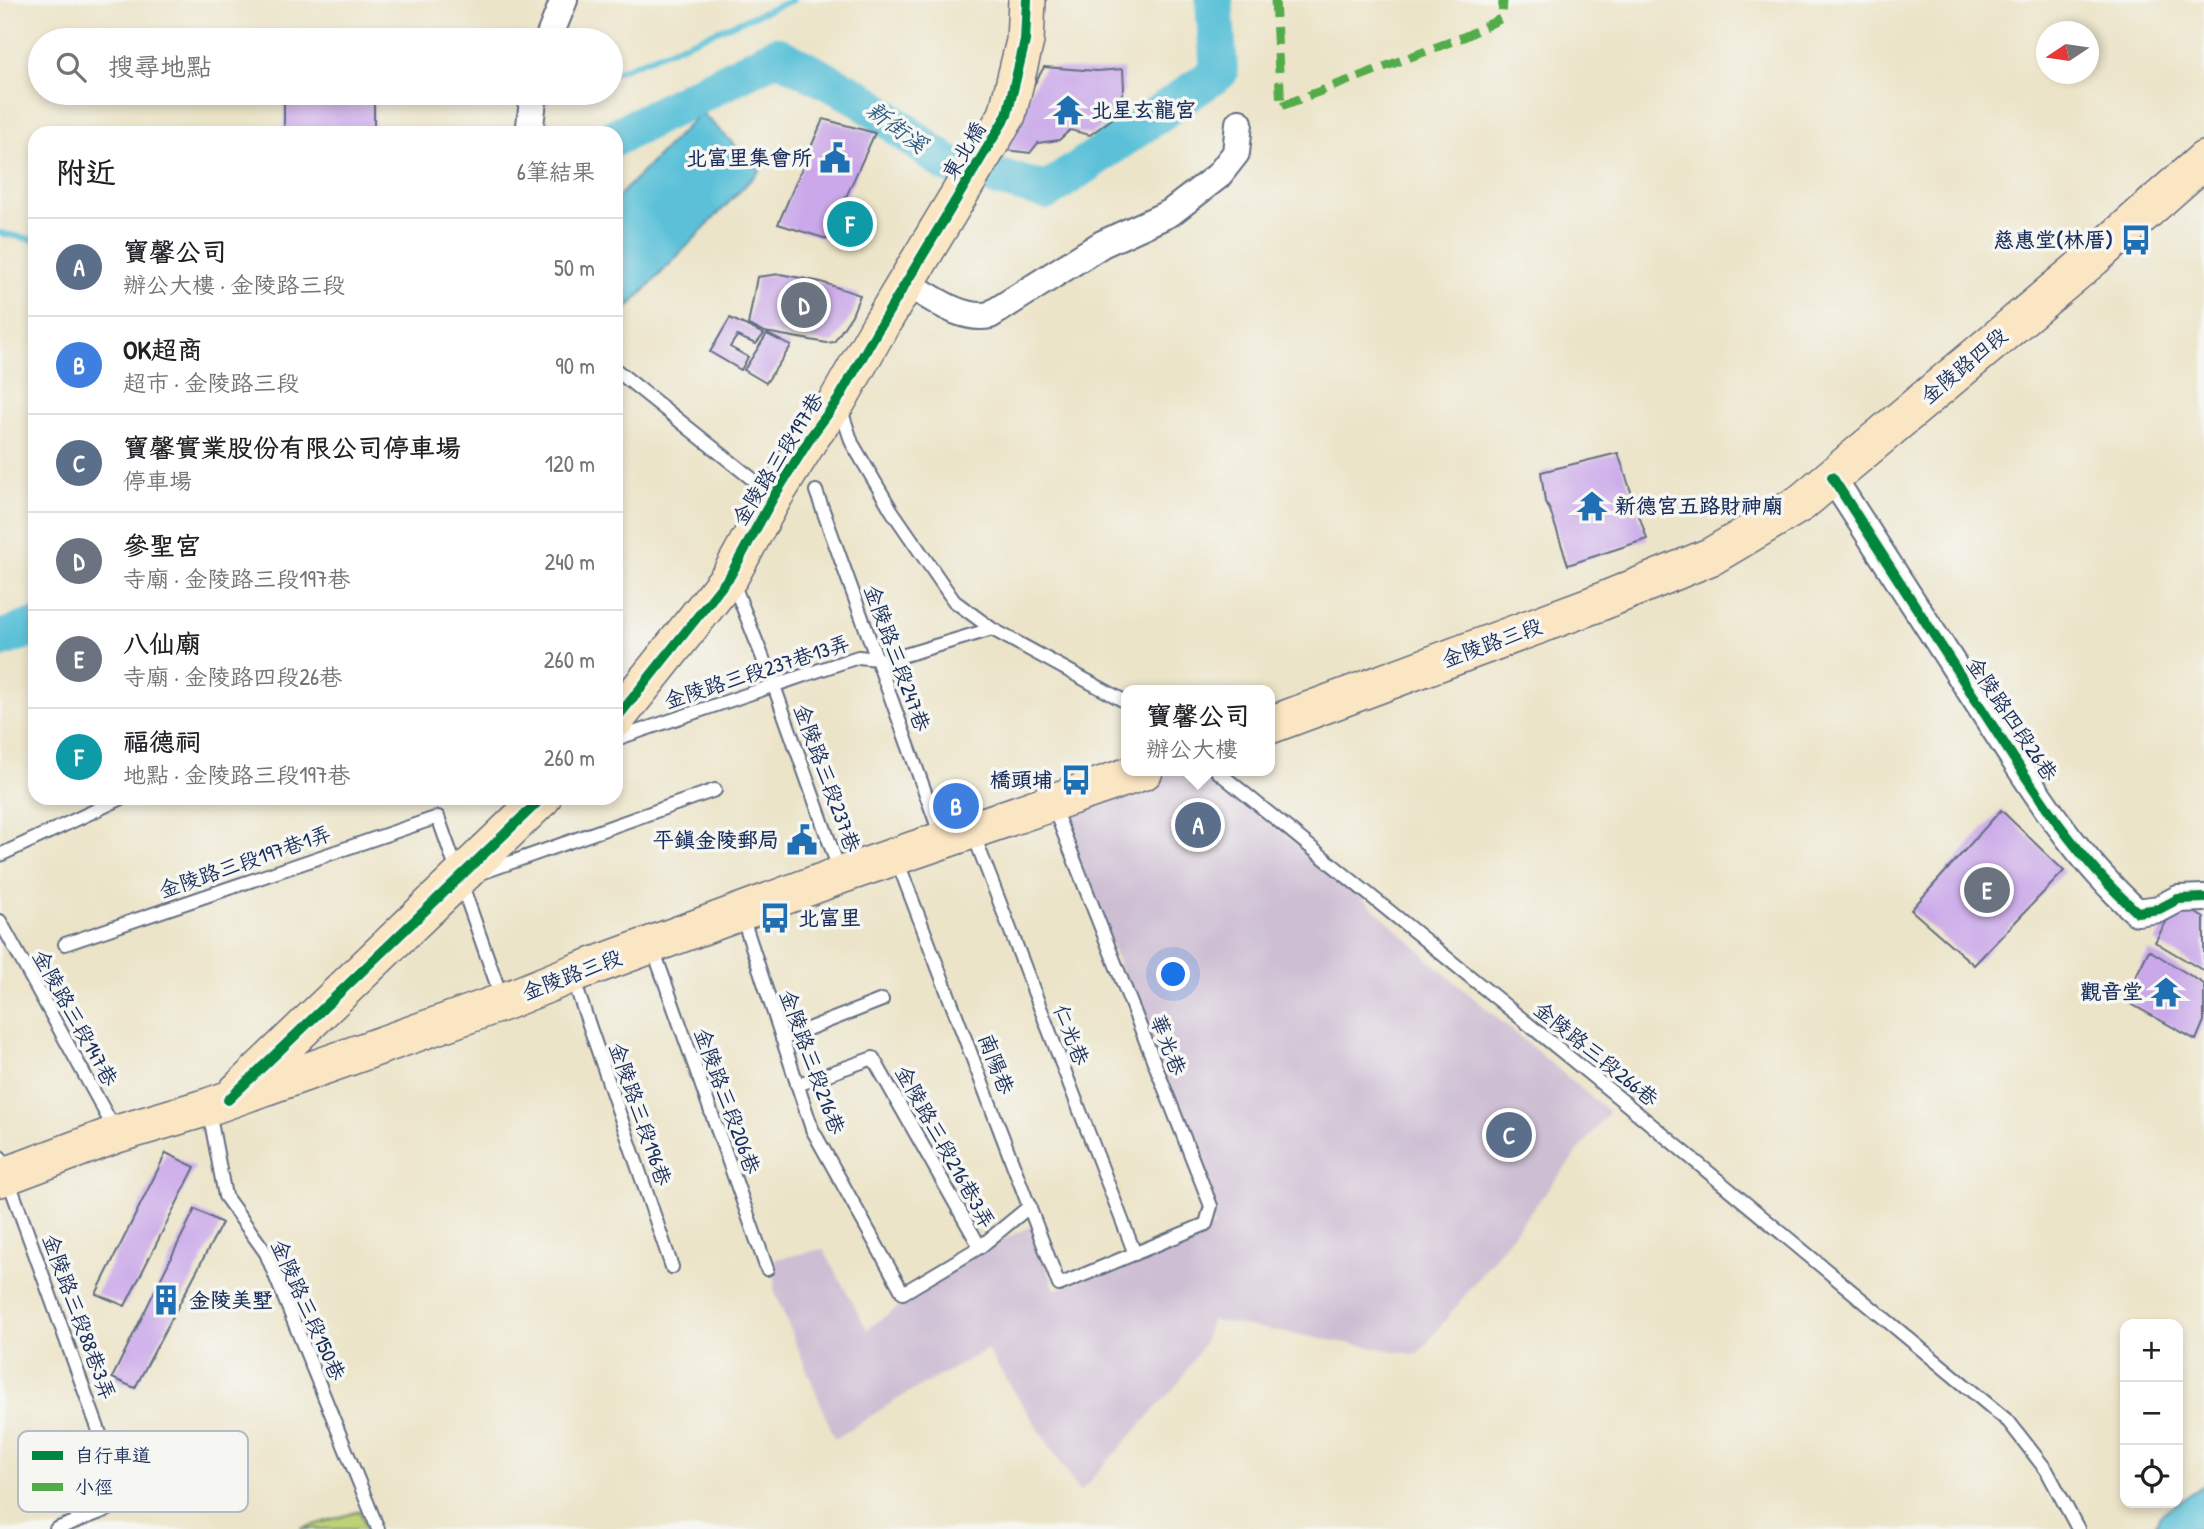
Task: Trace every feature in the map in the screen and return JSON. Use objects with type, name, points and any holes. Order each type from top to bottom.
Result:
[{"type":"main road","name":"東北橋","points":[[954,205],[1007,116],[1025,41],[1027,0]]},
{"type":"main road","name":"金陵路四段","points":[[1712,556],[1801,503],[2083,267],[2204,160]]},
{"type":"main road","name":"金陵路三段197巷","points":[[623,710],[730,576],[775,496],[838,400],[954,205]]},
{"type":"main road","name":"金陵路三段","points":[[1275,724],[1598,603],[1712,556]]},
{"type":"main road","name":"金陵路三段","points":[[3,1170],[218,1104],[503,1002],[841,875],[1129,776]]},
{"type":"main road","points":[[218,1104],[535,805]]},
{"type":"street","points":[[553,28],[564,0]]},
{"type":"street","points":[[530,126],[532,105]]},
{"type":"street","points":[[906,283],[964,316],[977,318],[990,315],[1102,244],[1170,213],[1218,176],[1236,153],[1239,123]]},
{"type":"street","name":"金陵路四段26巷","points":[[1832,477],[2027,778],[2076,847],[2115,892],[2137,912],[2160,909],[2178,899],[2204,898]]},
{"type":"lane","points":[[623,376],[775,496]]},
{"type":"lane","points":[[838,400],[852,443],[892,511],[954,601],[992,629],[1121,699]]},
{"type":"lane","name":"金陵路三段247巷","points":[[816,491],[876,658],[957,834]]},
{"type":"lane","name":"金陵路三段237巷","points":[[730,576],[774,686],[841,875]]},
{"type":"lane","name":"金陵路三段237巷13弄","points":[[623,737],[858,657],[888,660],[992,629]]},
{"type":"lane","name":"金陵路三段266巷","points":[[1223,776],[1596,1079],[2009,1422],[2047,1471],[2078,1529]]},
{"type":"lane","points":[[503,1002],[462,874],[482,873],[715,790]]},
{"type":"lane","name":"華光巷","points":[[1052,802],[1211,1206],[1206,1224],[1135,1254]]},
{"type":"lane","points":[[0,855],[107,805]]},
{"type":"lane","name":"金陵路三段197巷1弄","points":[[65,944],[438,817],[462,874]]},
{"type":"lane","name":"仁光巷","points":[[957,834],[1135,1254]]},
{"type":"lane","name":"南陽巷","points":[[895,857],[1059,1285],[1135,1254]]},
{"type":"lane","name":"金陵路三段216巷","points":[[740,912],[812,1129],[903,1293]]},
{"type":"lane","name":"金陵路三段147巷","points":[[0,921],[117,1134]]},
{"type":"lane","name":"金陵路三段206巷","points":[[652,946],[767,1269]]},
{"type":"lane","name":"金陵路三段196巷","points":[[572,974],[672,1267]]},
{"type":"lane","points":[[782,1039],[882,1000]]},
{"type":"lane","name":"金陵路三段216巷3弄","points":[[797,1085],[873,1058],[980,1247],[903,1293]]},
{"type":"lane","name":"金陵路三段150巷","points":[[218,1104],[225,1196],[266,1253],[379,1529]]},
{"type":"lane","name":"金陵路三段88巷3弄","points":[[3,1170],[99,1431]]},
{"type":"lane","points":[[980,1247],[1030,1206]]},
{"type":"lane","name":"金陵路三段88巷3弄","points":[[57,1529],[101,1512]]},
{"type":"shaded area","points":[[1163,776],[1203,776],[1217,780],[1363,898],[1444,973],[1609,1112],[1418,1355],[1211,1320],[1204,1343],[1178,1384],[1080,1492],[987,1350],[904,1395],[835,1439],[774,1290],[776,1259],[823,1249],[867,1329],[978,1252],[1033,1225],[1055,1290],[1214,1227],[1131,996],[1059,810]]},
{"type":"green space","points":[[360,1511],[366,1529],[300,1529]]},
{"type":"water","points":[[701,112],[760,170],[623,313],[623,192]]},
{"type":"water","points":[[2204,1485],[2204,1529],[2153,1529],[2160,1515],[2170,1508],[2183,1508],[2183,1499]]},
{"type":"building","name":"北星玄龍宮","points":[[1044,67],[1097,71],[1123,69],[1124,89],[1113,118],[1090,135],[1070,130],[1059,140],[1038,143],[1030,153],[1005,150],[1012,124]]},
{"type":"building","points":[[284,105],[374,105],[374,126],[284,126]]},
{"type":"building","name":"北富里集會所","points":[[823,119],[875,133],[827,239],[778,224]]},
{"type":"building","points":[[846,208],[865,216],[854,240],[836,232]]},
{"type":"building","points":[[780,274],[821,282],[860,295],[852,315],[834,342],[765,332],[748,325],[757,277]]},
{"type":"building","points":[[730,318],[764,334],[756,344],[737,336],[730,347],[748,357],[741,370],[710,352]]},
{"type":"building","points":[[767,334],[791,346],[766,383],[744,370]]},
{"type":"building","name":"新德宮五路財神廟","points":[[1618,453],[1647,539],[1568,565],[1545,502],[1541,472]]},
{"type":"building","points":[[2001,810],[2064,871],[1974,965],[1911,910]]},
{"type":"building","name":"觀音堂","points":[[2177,902],[2204,918],[2204,971],[2155,942]]},
{"type":"building","name":"觀音堂","points":[[2149,950],[2204,984],[2204,1021],[2196,1040],[2124,1000]]},
{"type":"building","name":"金陵美墅","points":[[166,1153],[195,1167],[125,1306],[96,1294]]},
{"type":"building","name":"金陵美墅","points":[[195,1209],[222,1223],[135,1388],[112,1378]]},
{"type":"waterway","points":[[623,69],[793,0]]},
{"type":"waterway","name":"新街溪","points":[[623,133],[777,55],[860,98],[947,164],[1047,191],[1219,72],[1214,0]]},
{"type":"waterway","points":[[0,233],[28,239]]},
{"type":"waterway","name":"新街溪","points":[[0,639],[28,629]]},
{"type":"marked path","points":[[1275,0],[1281,106],[1466,36],[1502,18],[1503,0]]},
{"type":"cycle path","points":[[623,710],[730,576],[774,496],[812,435],[838,400],[1007,115],[1025,41],[1027,0]]},
{"type":"cycle path","points":[[1832,477],[2037,793],[2093,868],[2137,912],[2159,909],[2178,899],[2204,898]]},
{"type":"cycle path","points":[[228,1100],[535,805]]},
{"type":"place","name":"北星玄龍宮","points":[[1068,110]]},
{"type":"place","name":"北富里集會所","points":[[835,158]]},
{"type":"place","name":"福德祠","points":[[850,224]]},
{"type":"place","name":"慈惠堂(林厝)","points":[[2136,240]]},
{"type":"place","name":"參聖宮","points":[[804,305]]},
{"type":"place","name":"新德宮五路財神廟","points":[[1592,506]]},
{"type":"place","name":"橋頭埔","points":[[1076,780]]},
{"type":"place","name":"OK超商","points":[[956,806]]},
{"type":"place","name":"寶馨公司","points":[[1198,825]]},
{"type":"place","name":"平鎮金陵郵局","points":[[802,840]]},
{"type":"place","name":"八仙廟","points":[[1987,890]]},
{"type":"place","name":"北富里","points":[[775,918]]},
{"type":"place","name":"觀音堂","points":[[2166,992]]},
{"type":"place","name":"寶馨實業股份有限公司停車場","points":[[1509,1135]]},
{"type":"place","name":"金陵美墅","points":[[166,1300]]}]
